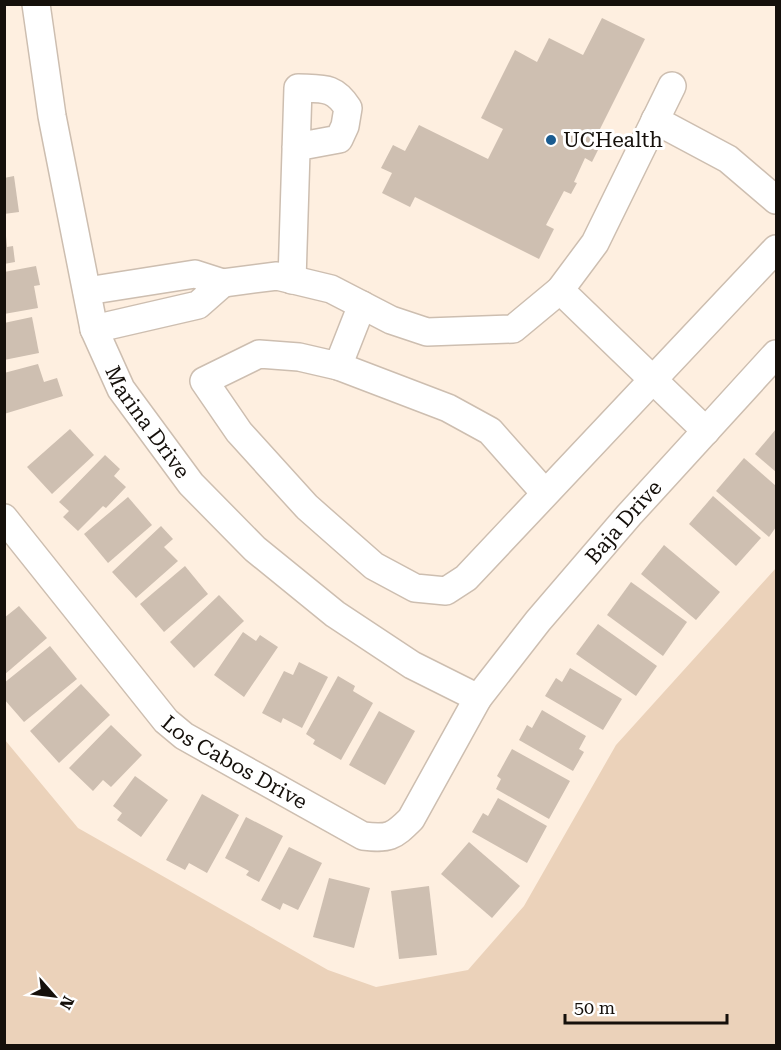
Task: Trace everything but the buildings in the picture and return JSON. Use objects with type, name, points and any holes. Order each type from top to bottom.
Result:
[{"type":"street","name":"Marina Drive","points":[[36,4],[52,116],[94,329],[121,389],[191,484],[255,549],[335,614],[412,665],[478,698]]},
{"type":"street","points":[[87,291],[195,274],[223,283],[277,276],[331,289],[391,320],[427,332],[513,329],[561,290],[595,243],[672,86]]},
{"type":"street","points":[[656,120],[728,159],[777,200]]},
{"type":"street","points":[[292,279],[296,147]]},
{"type":"street","points":[[545,493],[490,431],[448,408],[338,366],[299,357],[259,354],[204,381],[239,432],[307,507],[374,566],[416,588],[446,591],[466,578],[777,249]]},
{"type":"street","points":[[94,329],[198,305],[223,283]]},
{"type":"street","points":[[561,290],[706,431]]},
{"type":"street","points":[[338,366],[362,305]]},
{"type":"street","name":"Baja Drive","points":[[478,698],[546,612],[629,515],[777,354]]},
{"type":"street","name":"Los Cabos Drive","points":[[4,518],[166,721],[184,736],[363,836],[382,838],[396,835],[411,819],[478,698]]},
{"type":"shaded area","points":[[776,568],[776,1045],[5,1045],[5,740],[78,828],[328,970],[376,987],[468,970],[524,906],[616,745]]},
{"type":"place","name":"UCHealth","points":[[551,140]]}]
